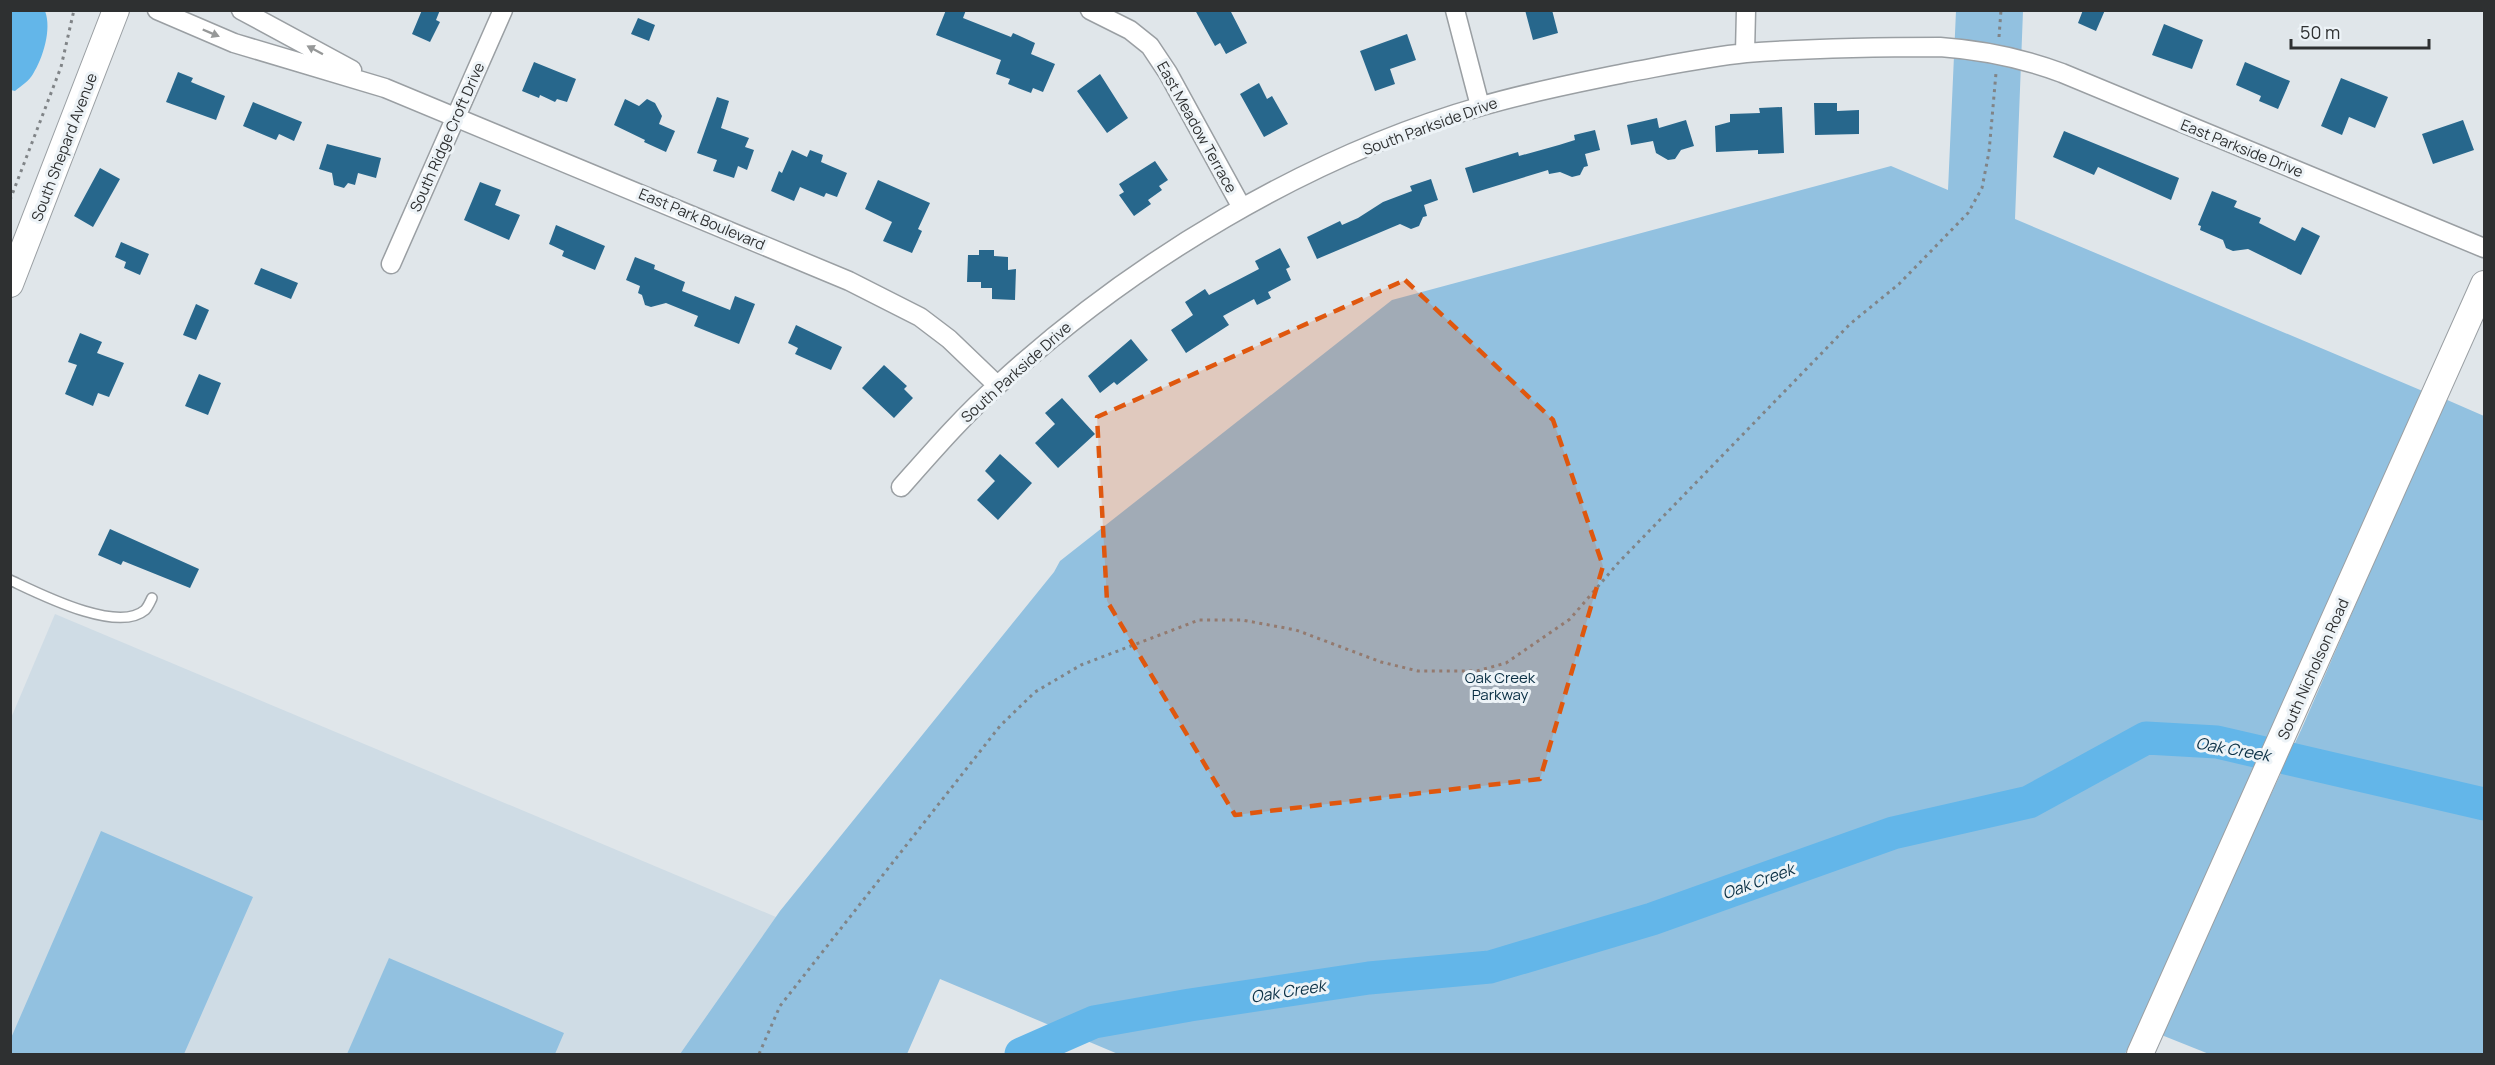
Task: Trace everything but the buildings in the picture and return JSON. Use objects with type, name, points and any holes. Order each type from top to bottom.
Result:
[{"type":"street","name":"South Shepard Avenue","points":[[10,284],[116,10]]},
{"type":"street","name":"East Park Boulevard","points":[[158,10],[234,43],[385,88],[885,298],[920,317],[949,339],[997,385]]},
{"type":"street","name":"East Park Boulevard","points":[[241,10],[385,88]]},
{"type":"street","name":"South Ridge Croft Drive","points":[[391,264],[503,10]]},
{"type":"street","name":"East Meadow Terrace","points":[[1090,10],[1130,30],[1150,46],[1168,73],[1242,208]]},
{"type":"street","points":[[1455,10],[1480,106]]},
{"type":"street","points":[[1745,54],[1746,10]]},
{"type":"street","name":"South Parkside Drive","points":[[901,487],[951,431],[997,385],[1060,331],[1110,293],[1178,246],[1242,208],[1392,137],[1480,106],[1556,87],[1745,54],[1919,47],[1966,49],[1997,54]]},
{"type":"street","name":"East Parkside Drive","points":[[1997,54],[2025,60],[2062,73],[2484,248]]},
{"type":"street","name":"South Nicholson Road","points":[[2140,1054],[2484,284]]},
{"type":"lane","points":[[10,580],[87,613],[126,616],[146,609],[152,598]]},
{"type":"path","points":[[10,200],[61,67],[74,10]]},
{"type":"path","points":[[759,1054],[780,1006],[1000,726],[1035,692],[1081,665],[1199,620],[1242,620],[1296,630],[1381,662],[1418,671],[1477,671],[1506,663],[1570,619],[1619,562],[1842,332],[1899,284],[1968,213],[1982,188],[1989,152],[2001,10]]},
{"type":"highlighted area","points":[[1405,280],[1553,420],[1603,566],[1540,779],[1235,815],[1107,601],[1097,417]]},
{"type":"shaded area","points":[[10,11],[45,11],[47,18],[47,35],[37,67],[29,79],[15,91],[11,90]]},
{"type":"shaded area","points":[[55,614],[776,917],[680,1054],[11,1054],[11,718]]},
{"type":"green space","name":"Oak Creek Parkway","points":[[1956,11],[2023,11],[2015,219],[2425,392],[2202,891],[2125,1054],[1118,1054],[940,979],[907,1054],[680,1054],[780,911],[1054,572],[1060,561],[1392,300],[1891,166],[1948,190]]},
{"type":"green space","points":[[2445,399],[2484,416],[2484,1054],[2209,1054],[2159,1034],[2302,728]]},
{"type":"green space","points":[[101,831],[253,897],[184,1054],[11,1054],[11,1038]]},
{"type":"green space","points":[[389,958],[564,1033],[555,1054],[347,1054]]},
{"type":"waterway","name":"Oak Creek","points":[[1021,1054],[1094,1022],[1369,978],[1490,967],[1652,919],[1893,833],[2029,802],[2146,738],[2217,742],[2484,804]]}]
